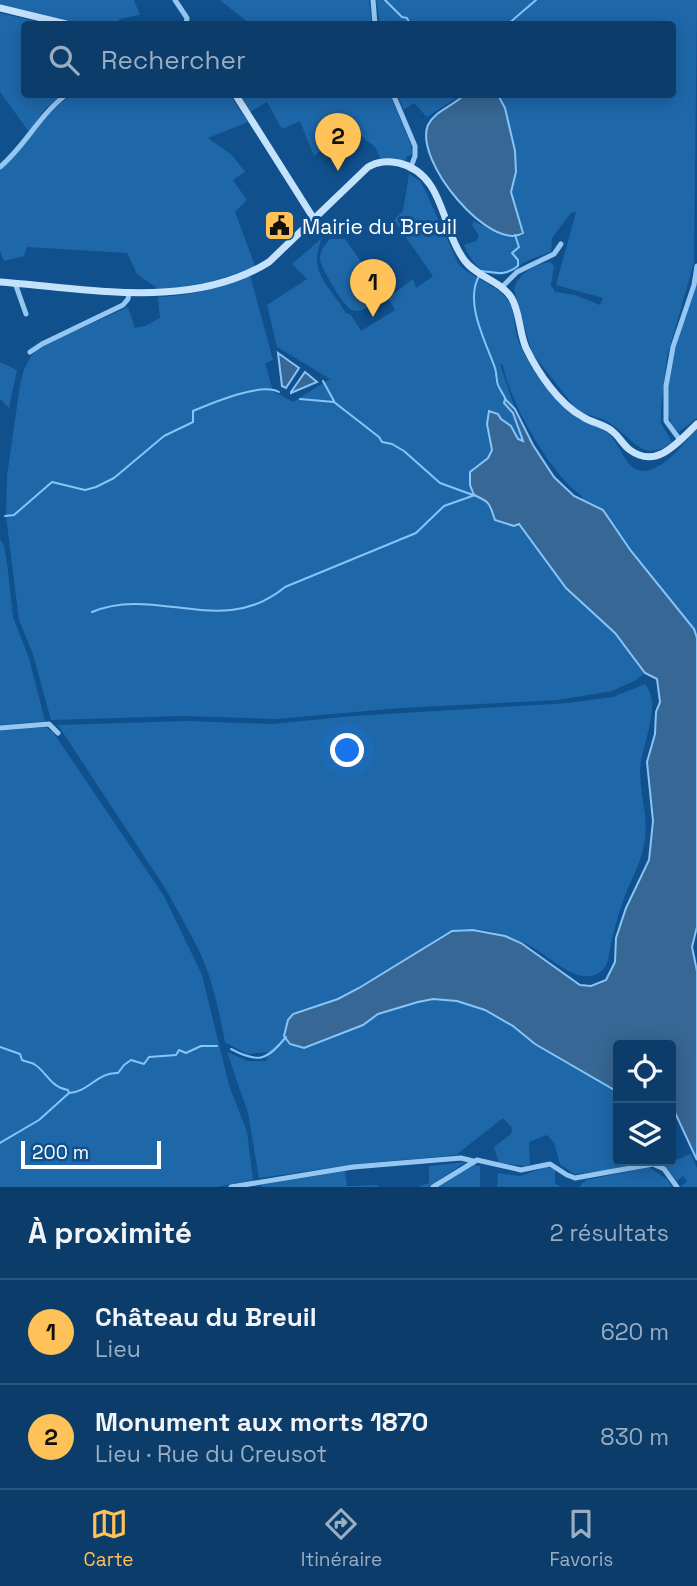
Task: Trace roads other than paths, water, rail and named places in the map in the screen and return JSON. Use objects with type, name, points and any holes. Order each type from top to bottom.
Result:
[{"type":"street","points":[[175,0],[186,21]]},
{"type":"street","points":[[373,0],[375,21]]},
{"type":"street","points":[[0,8],[54,21]]},
{"type":"street","points":[[0,167],[63,98]]},
{"type":"street","points":[[238,98],[314,219]]},
{"type":"street","points":[[395,98],[415,146],[411,167]]},
{"type":"street","points":[[0,282],[129,292],[181,292],[251,272],[278,254],[354,179],[374,164],[387,161],[411,167],[429,183],[444,213],[453,242],[462,257],[479,274],[502,288],[514,303],[523,340],[532,359],[568,407],[612,431],[628,448],[643,457],[660,456],[697,424]]},
{"type":"street","points":[[502,288],[523,268],[554,254],[561,244]]},
{"type":"street","points":[[680,440],[666,421],[666,386],[673,347],[694,285],[697,266]]},
{"type":"street","points":[[15,283],[26,314]]},
{"type":"street","points":[[30,352],[37,346],[123,305],[129,292]]},
{"type":"street","points":[[0,728],[49,724],[58,733]]},
{"type":"street","points":[[231,1187],[375,1165],[461,1158],[521,1170],[550,1164],[575,1178],[653,1164],[664,1169],[677,1187]]},
{"type":"street","points":[[433,1187],[473,1161]]},
{"type":"waterway","points":[[385,0],[408,21]]},
{"type":"waterway","points":[[512,21],[536,0]]},
{"type":"waterway","points":[[481,271],[504,273],[518,266],[518,260],[512,253],[519,247],[515,235]]},
{"type":"waterway","points":[[479,276],[475,287],[475,310],[495,368],[498,385],[506,400]]},
{"type":"waterway","points":[[323,381],[334,401]]},
{"type":"waterway","points":[[5,516],[14,515],[52,482],[85,490],[114,478],[164,436],[193,422],[193,411],[249,392],[279,392]]},
{"type":"waterway","points":[[300,399],[334,402],[382,442],[404,451],[440,483],[473,495]]},
{"type":"waterway","points":[[92,612],[116,605],[140,604],[214,611],[238,609],[262,602],[285,587],[416,533],[444,506],[475,495]]},
{"type":"waterway","points":[[231,1049],[249,1057],[262,1057],[273,1051],[286,1037]]},
{"type":"waterway","points":[[0,1047],[20,1054],[22,1060],[34,1064],[53,1083],[69,1093],[76,1092],[104,1076],[118,1073],[131,1060],[144,1064],[149,1057],[176,1055],[179,1050],[186,1053],[201,1046],[217,1046]]},
{"type":"waterway","points":[[0,1143],[39,1120],[69,1093]]},
{"type":"place","name":"Monument aux morts 1870","points":[[338,171]]},
{"type":"place","name":"Mairie du Breuil","points":[[279,226]]},
{"type":"place","name":"Château du Breuil","points":[[373,317]]}]
